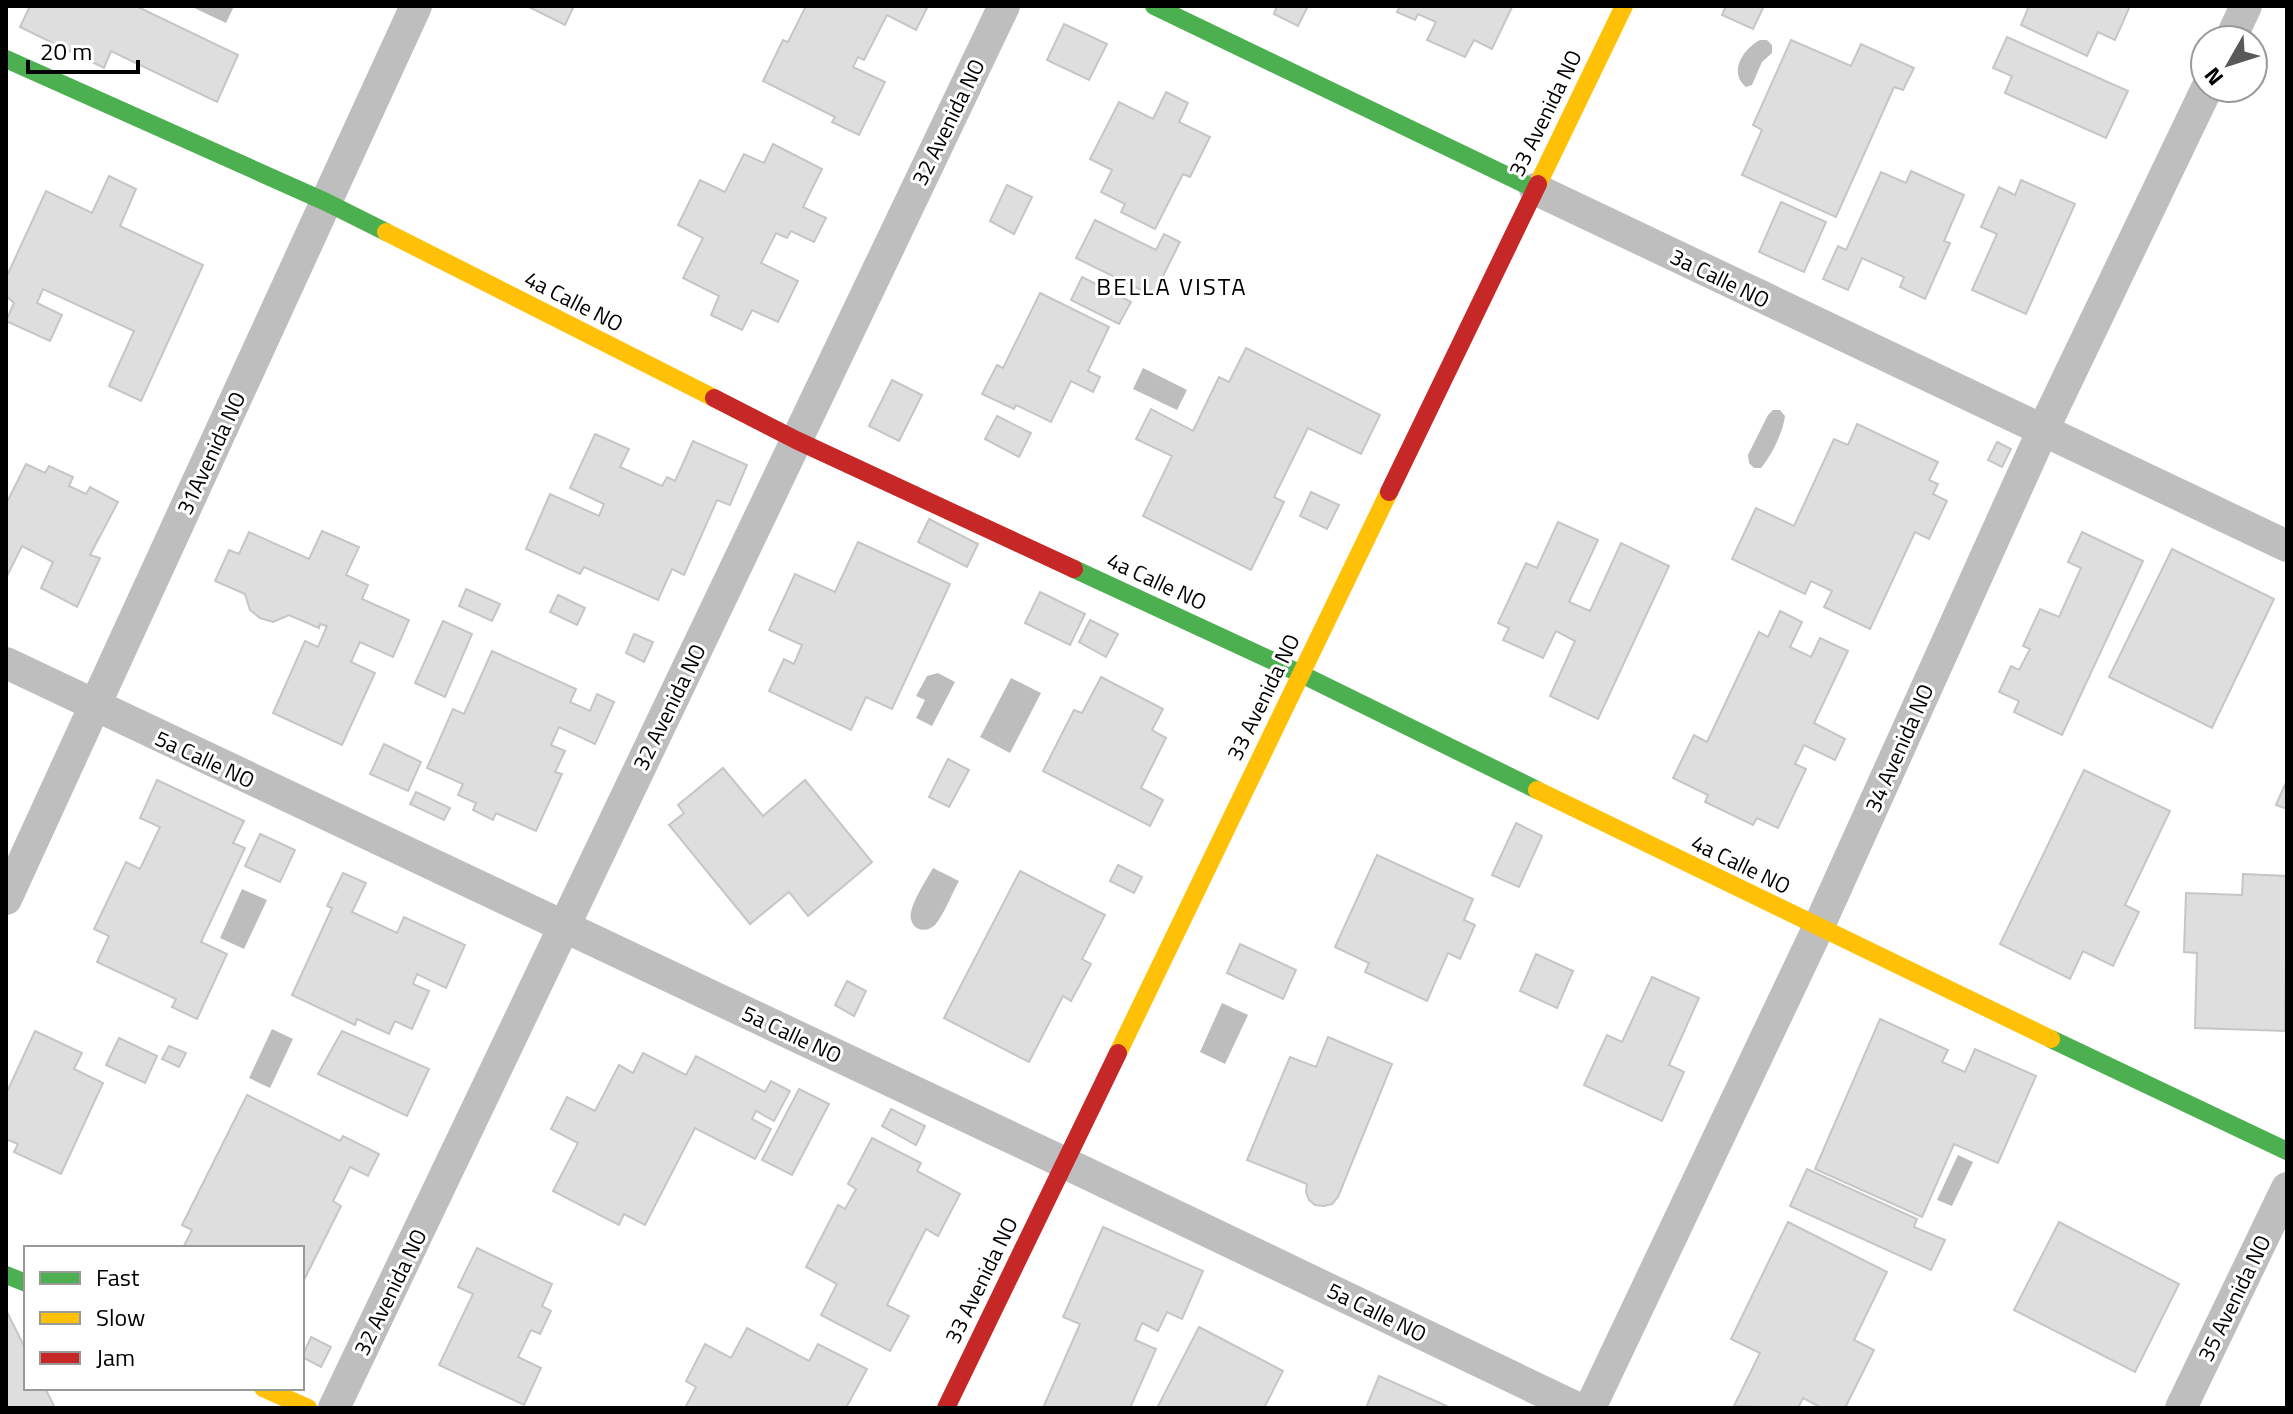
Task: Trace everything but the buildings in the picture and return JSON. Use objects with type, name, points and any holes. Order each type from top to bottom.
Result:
[{"type":"street","name":"31Avenida NO","points":[[6,899],[416,6]]},
{"type":"street","name":"32 Avenida NO","points":[[334,1408],[1004,6]]},
{"type":"street","name":"3a Calle NO","points":[[1154,6],[2042,432],[2287,546]]},
{"type":"street","name":"33 Avenida NO","points":[[946,1408],[1624,6]]},
{"type":"street","name":"4a Calle NO","points":[[6,59],[326,202],[796,440],[1301,674],[1818,928],[2287,1151]]},
{"type":"street","name":"34 Avenida NO","points":[[1590,1408],[1818,928],[2042,432],[2199,104]]},
{"type":"street","name":"5a Calle NO","points":[[6,663],[1577,1408]]},
{"type":"street","name":"35 Avenida NO","points":[[2181,1408],[2287,1188]]},
{"type":"street","points":[[268,1390],[308,1408]]},
{"type":"shaded area","points":[[190,6],[234,6],[226,23]]},
{"type":"shaded area","points":[[1760,40],[1767,40],[1772,45],[1772,53],[1762,62],[1752,85],[1746,87],[1738,75],[1740,61],[1748,49]]},
{"type":"shaded area","points":[[1143,368],[1187,390],[1177,410],[1133,389]]},
{"type":"shaded area","points":[[1773,410],[1780,410],[1785,416],[1782,429],[1765,463],[1761,468],[1754,468],[1749,463],[1748,455]]},
{"type":"shaded area","points":[[938,673],[955,682],[932,726],[916,718],[925,700],[916,696],[927,676]]},
{"type":"shaded area","points":[[1011,678],[1041,693],[1010,753],[980,737]]},
{"type":"shaded area","points":[[933,868],[959,881],[935,925],[921,930],[912,923],[911,914],[915,900]]},
{"type":"shaded area","points":[[242,889],[267,900],[244,949],[220,938]]},
{"type":"shaded area","points":[[1222,1003],[1248,1015],[1225,1064],[1200,1052]]},
{"type":"shaded area","points":[[272,1029],[293,1039],[270,1088],[249,1078]]},
{"type":"shaded area","points":[[1958,1155],[1973,1162],[1952,1206],[1937,1200]]},
{"type":"traffic: fast","points":[[1154,6],[1535,189]]},
{"type":"traffic: fast","points":[[6,59],[326,202],[386,232]]},
{"type":"traffic: fast","points":[[1074,569],[1301,674],[1537,790]]},
{"type":"traffic: fast","points":[[2051,1039],[2287,1151]]},
{"type":"traffic: fast","points":[[6,1275],[24,1282]]},
{"type":"traffic: slow","points":[[1538,184],[1624,6]]},
{"type":"traffic: slow","points":[[386,232],[714,398]]},
{"type":"traffic: slow","points":[[1118,1053],[1389,492]]},
{"type":"traffic: slow","points":[[1537,790],[2051,1039]]},
{"type":"traffic: slow","points":[[268,1390],[308,1408]]},
{"type":"traffic: jam","points":[[1389,492],[1538,184]]},
{"type":"traffic: jam","points":[[714,398],[796,440],[1074,569]]},
{"type":"traffic: jam","points":[[946,1408],[1118,1053]]},
{"type":"district","name":"BELLA VISTA","points":[[1172,287]]}]
